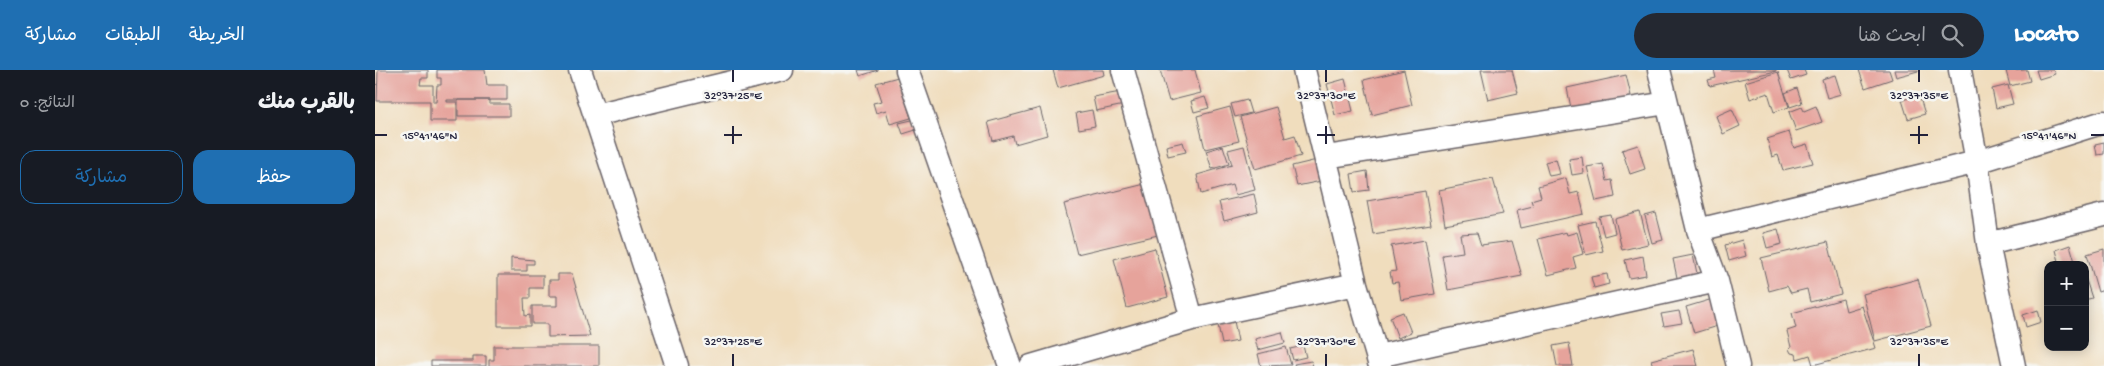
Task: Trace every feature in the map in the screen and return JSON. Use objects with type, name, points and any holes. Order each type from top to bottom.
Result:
[{"type":"street","points":[[580,70],[677,366]]},
{"type":"street","points":[[595,116],[782,70]]},
{"type":"street","points":[[907,70],[1010,366]]},
{"type":"street","points":[[1123,70],[1192,319]]},
{"type":"street","points":[[1304,70],[1356,284],[1379,361],[1717,281]]},
{"type":"street","points":[[1659,70],[1698,230],[1717,281],[1739,366]]},
{"type":"street","points":[[1960,70],[1977,162],[1988,244],[2014,366]]},
{"type":"street","points":[[1325,157],[1667,103]]},
{"type":"street","points":[[1698,230],[1977,162],[2104,122]]},
{"type":"street","points":[[1988,244],[2104,214]]},
{"type":"street","points":[[1031,366],[1192,319],[1356,284]]},
{"type":"building","points":[[378,70],[428,70],[428,78],[421,78],[420,85],[433,85],[433,102],[436,102],[437,85],[441,85],[441,78],[437,78],[437,70],[485,70],[487,85],[507,85],[507,100],[447,100],[447,102],[457,102],[457,121],[430,121],[430,101],[377,101]]},
{"type":"building","points":[[858,70],[878,70],[860,76]]},
{"type":"building","points":[[1053,70],[1103,70],[1104,75],[1058,88]]},
{"type":"building","points":[[1160,70],[1195,70],[1201,93],[1169,101]]},
{"type":"building","points":[[1404,70],[1412,105],[1372,115],[1364,80]]},
{"type":"building","points":[[1481,70],[1512,70],[1518,93],[1488,100]]},
{"type":"building","points":[[1714,70],[1776,71],[1710,86],[1708,80],[1716,78]]},
{"type":"building","points":[[1787,70],[1804,70],[1806,75],[1791,80]]},
{"type":"building","points":[[1859,70],[1889,70],[1892,79],[1865,88]]},
{"type":"building","points":[[1894,70],[1918,70],[1918,71],[1896,77]]},
{"type":"building","points":[[2027,70],[2030,81],[2010,86],[2006,71]]},
{"type":"building","points":[[2036,70],[2053,70],[2055,74],[2039,79]]},
{"type":"building","points":[[1778,72],[1789,107],[1774,112],[1768,93],[1750,99],[1745,82]]},
{"type":"building","points":[[1626,75],[1632,100],[1572,113],[1567,88]]},
{"type":"building","points":[[1835,75],[1841,94],[1827,98],[1822,79]]},
{"type":"building","points":[[898,77],[911,118],[890,124],[886,110],[876,113],[873,103],[882,101],[876,83]]},
{"type":"building","points":[[1345,79],[1353,111],[1335,115],[1327,84]]},
{"type":"building","points":[[2008,85],[2013,104],[1996,108],[1992,89]]},
{"type":"building","points":[[1797,88],[1802,103],[1790,107],[1785,93]]},
{"type":"building","points":[[1121,92],[1124,105],[1096,111],[1093,97]]},
{"type":"building","points":[[1919,95],[1925,114],[1908,119],[1902,100]]},
{"type":"building","points":[[1205,97],[1209,108],[1194,112],[1191,101]]},
{"type":"building","points":[[458,100],[489,100],[489,104],[509,104],[509,116],[458,116]]},
{"type":"building","points":[[1247,100],[1251,113],[1235,117],[1231,104]]},
{"type":"building","points":[[1816,106],[1822,122],[1796,131],[1789,112],[1802,107],[1804,111]]},
{"type":"building","points":[[1230,107],[1239,141],[1205,149],[1197,116]]},
{"type":"building","points":[[1276,107],[1285,138],[1295,135],[1301,156],[1255,169],[1240,117]]},
{"type":"building","points":[[1040,108],[1047,135],[1015,144],[1013,136],[993,141],[988,122]]},
{"type":"building","points":[[1732,109],[1740,126],[1723,134],[1716,116]]},
{"type":"building","points":[[1092,110],[1095,126],[1079,129],[1076,113]]},
{"type":"building","points":[[916,119],[919,129],[903,134],[899,123]]},
{"type":"building","points":[[1789,132],[1794,148],[1807,144],[1813,163],[1783,170],[1778,155],[1772,157],[1767,139]]},
{"type":"building","points":[[1183,142],[1186,152],[1168,156],[1166,146]]},
{"type":"building","points":[[2104,142],[2104,154],[2097,155],[2095,144]]},
{"type":"building","points":[[1638,145],[1645,169],[1630,174],[1622,150]]},
{"type":"building","points":[[1223,146],[1229,164],[1212,169],[1206,151]]},
{"type":"building","points":[[1244,146],[1255,190],[1235,195],[1232,185],[1201,194],[1197,175],[1232,165],[1228,150]]},
{"type":"building","points":[[1582,157],[1584,173],[1572,175],[1569,159]]},
{"type":"building","points":[[1321,159],[1326,180],[1297,186],[1292,166]]},
{"type":"building","points":[[1556,159],[1560,174],[1549,176],[1545,162]]},
{"type":"building","points":[[1603,164],[1607,181],[1612,180],[1615,197],[1596,201],[1587,167]]},
{"type":"building","points":[[1367,171],[1369,190],[1354,192],[1351,174]]},
{"type":"building","points":[[1566,178],[1570,194],[1579,192],[1584,214],[1521,228],[1517,210],[1533,206],[1531,200],[1541,197],[1538,186]]},
{"type":"building","points":[[1493,179],[1503,214],[1445,225],[1439,190]]},
{"type":"building","points":[[1145,184],[1158,235],[1077,254],[1064,204]]},
{"type":"building","points":[[1425,191],[1431,225],[1373,234],[1367,201]]},
{"type":"building","points":[[1254,194],[1258,212],[1224,221],[1219,202]]},
{"type":"building","points":[[1640,212],[1648,244],[1622,250],[1615,219]]},
{"type":"building","points":[[1656,213],[1663,240],[1652,243],[1645,216]]},
{"type":"building","points":[[1611,215],[1615,233],[1604,236],[1599,217]]},
{"type":"building","points":[[1595,221],[1603,251],[1586,255],[1578,225]]},
{"type":"building","points":[[1778,229],[1782,244],[1767,248],[1763,233]]},
{"type":"building","points":[[1566,232],[1567,235],[1577,232],[1583,254],[1573,257],[1576,268],[1548,275],[1538,239]]},
{"type":"building","points":[[1477,233],[1481,245],[1512,241],[1522,276],[1448,290],[1442,255],[1463,252],[1460,234]]},
{"type":"building","points":[[1425,240],[1435,294],[1401,300],[1398,282],[1392,283],[1390,272],[1396,271],[1391,246]]},
{"type":"building","points":[[1742,240],[1746,256],[1729,261],[1725,245]]},
{"type":"building","points":[[1828,242],[1841,294],[1810,302],[1807,289],[1791,293],[1787,286],[1769,291],[1761,258]]},
{"type":"building","points":[[2070,245],[2075,261],[2059,261],[2056,250]]},
{"type":"building","points":[[1155,248],[1168,297],[1127,308],[1114,259]]},
{"type":"building","points":[[2104,249],[2104,290],[2098,292],[2087,254]]},
{"type":"building","points":[[1693,255],[1698,278],[1678,282],[1673,259]]},
{"type":"building","points":[[1643,256],[1646,275],[1629,278],[1625,260]]},
{"type":"building","points":[[511,258],[534,260],[534,264],[527,264],[527,271],[511,271]]},
{"type":"building","points":[[558,274],[572,274],[590,336],[548,337],[548,324],[532,324],[532,306],[557,306],[557,296],[549,296],[549,280],[558,280]]},
{"type":"building","points":[[1607,274],[1609,284],[1594,288],[1591,277]]},
{"type":"building","points":[[498,275],[543,275],[543,288],[530,288],[530,298],[524,298],[525,316],[530,315],[530,326],[498,326]]},
{"type":"building","points":[[1918,279],[1931,326],[1875,341],[1863,294]]},
{"type":"building","points":[[1716,298],[1724,324],[1694,333],[1686,307]]},
{"type":"building","points":[[1843,299],[1846,311],[1862,306],[1876,348],[1813,365],[1810,355],[1797,359],[1796,354],[1791,353],[1789,349],[1791,347],[1787,331],[1796,328],[1792,313]]},
{"type":"building","points":[[2038,310],[2041,322],[2026,327],[2023,315]]},
{"type":"building","points":[[1679,311],[1682,323],[1664,326],[1661,314]]},
{"type":"building","points":[[1403,312],[1411,332],[1398,338],[1390,317]]},
{"type":"building","points":[[1234,321],[1238,341],[1222,344],[1218,325]]},
{"type":"building","points":[[1282,332],[1285,343],[1258,350],[1255,339]]},
{"type":"building","points":[[1569,343],[1573,366],[1557,366],[1553,346]]},
{"type":"building","points":[[494,346],[599,346],[599,366],[489,366],[489,360],[494,360]]},
{"type":"building","points":[[1303,346],[1306,357],[1293,360],[1290,349]]},
{"type":"building","points":[[1286,347],[1291,365],[1261,366],[1258,354]]},
{"type":"building","points":[[1693,349],[1698,366],[1653,366],[1651,360]]},
{"type":"building","points":[[473,356],[486,356],[486,366],[431,366],[431,361],[473,361]]},
{"type":"building","points":[[1311,361],[1313,366],[1295,366],[1294,364]]}]
